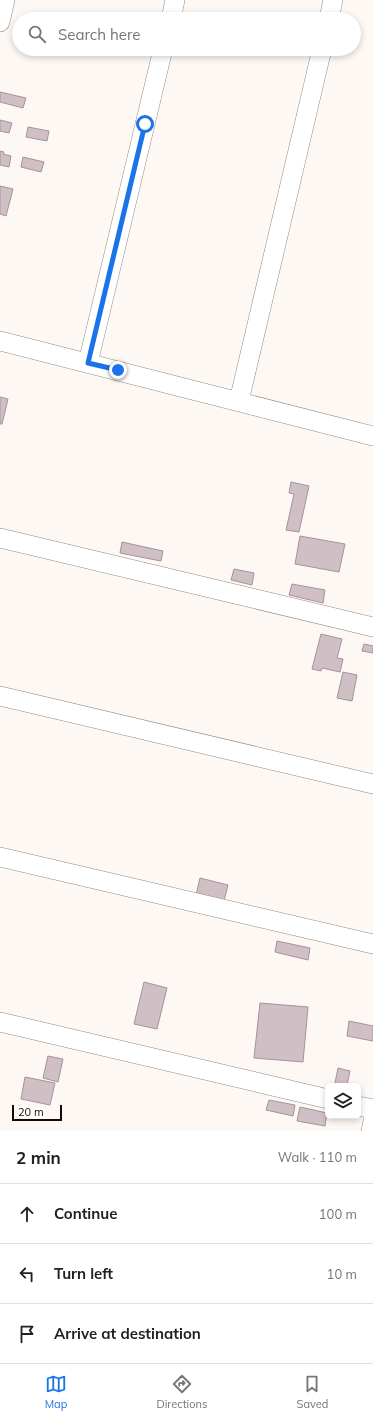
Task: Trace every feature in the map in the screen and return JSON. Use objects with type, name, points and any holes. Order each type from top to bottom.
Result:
[{"type":"street","points":[[0,22],[5,0]]},
{"type":"street","points":[[172,12],[175,0]]},
{"type":"street","points":[[331,12],[334,0]]},
{"type":"street","points":[[88,363],[161,56]]},
{"type":"street","points":[[239,401],[320,56]]},
{"type":"street","points":[[0,341],[373,436]]},
{"type":"street","points":[[0,538],[373,627]]},
{"type":"street","points":[[0,696],[373,784]]},
{"type":"street","points":[[0,857],[373,944]]},
{"type":"street","points":[[0,1022],[325,1098]]},
{"type":"street","points":[[361,1107],[373,1109]]},
{"type":"street","points":[[370,1131],[373,1121]]},
{"type":"building","points":[[0,92],[26,98],[23,108],[0,102]]},
{"type":"building","points":[[0,120],[12,123],[9,133],[0,131]]},
{"type":"building","points":[[28,127],[49,131],[47,141],[26,137]]},
{"type":"building","points":[[0,151],[4,152],[3,154],[11,156],[9,167],[0,165]]},
{"type":"building","points":[[23,157],[44,162],[41,172],[21,167]]},
{"type":"building","points":[[0,186],[13,189],[6,216],[0,214]]},
{"type":"building","points":[[0,397],[8,399],[2,424],[0,424]]},
{"type":"building","points":[[291,482],[309,486],[299,532],[286,530],[294,494],[289,493]]},
{"type":"building","points":[[300,536],[345,544],[339,572],[295,564]]},
{"type":"building","points":[[122,542],[163,551],[161,561],[120,553]]},
{"type":"building","points":[[234,569],[254,573],[252,585],[231,580]]},
{"type":"building","points":[[292,584],[325,590],[323,603],[289,595]]},
{"type":"building","points":[[321,634],[342,639],[337,658],[343,659],[340,672],[322,668],[321,671],[312,669]]},
{"type":"building","points":[[364,644],[373,646],[373,653],[362,651]]},
{"type":"building","points":[[343,672],[357,675],[352,701],[337,698]]},
{"type":"building","points":[[200,878],[228,885],[224,901],[196,895]]},
{"type":"building","points":[[277,941],[310,948],[308,960],[275,952]]},
{"type":"building","points":[[144,982],[167,988],[157,1029],[134,1024]]},
{"type":"building","points":[[260,1003],[308,1007],[303,1062],[254,1058]]},
{"type":"building","points":[[349,1021],[373,1026],[373,1041],[347,1036]]},
{"type":"building","points":[[48,1056],[63,1059],[58,1082],[43,1078]]},
{"type":"building","points":[[338,1068],[350,1071],[347,1083],[335,1083]]},
{"type":"building","points":[[25,1077],[55,1083],[50,1105],[21,1099]]},
{"type":"building","points":[[269,1100],[295,1105],[293,1116],[266,1110]]},
{"type":"building","points":[[300,1107],[325,1113],[325,1126],[297,1121]]},
{"type":"route","points":[[118,370],[88,363],[145,124]]}]
